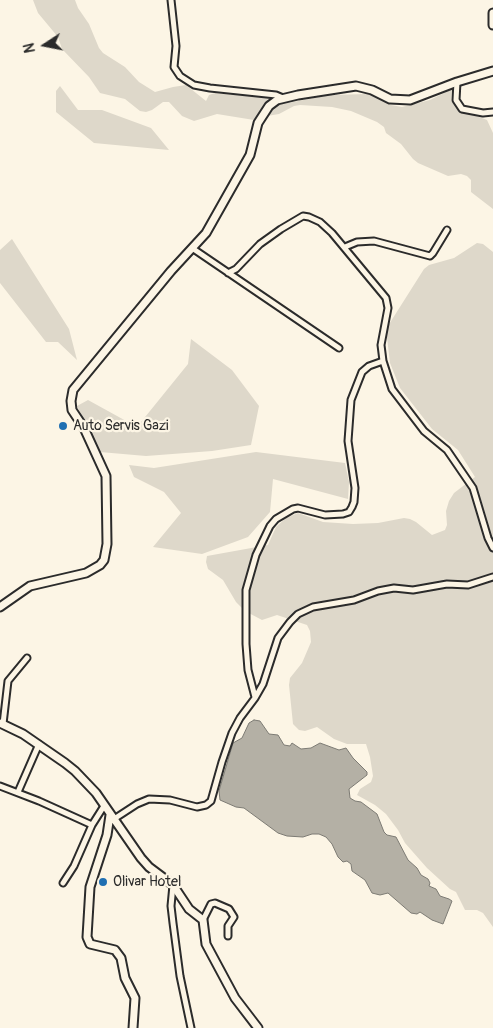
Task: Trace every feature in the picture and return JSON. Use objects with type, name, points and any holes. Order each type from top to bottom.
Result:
[{"type":"street","points":[[171,0],[176,46],[174,67],[180,76],[194,85],[276,94],[283,98]]},
{"type":"street","points":[[493,13],[493,25]]},
{"type":"street","points":[[0,607],[30,586],[86,572],[100,565],[104,560],[107,544],[106,476],[82,424],[72,410],[73,390],[171,270],[206,233],[248,160],[258,123],[269,106],[283,98],[356,86],[372,90],[390,99],[410,100],[456,82],[493,71]]},
{"type":"street","points":[[456,82],[456,100],[462,109],[483,113],[493,112]]},
{"type":"street","points":[[228,273],[236,269],[260,244],[303,216],[320,222],[345,247],[388,303],[381,345],[383,361],[396,395],[424,431],[447,450],[473,488],[488,538],[493,548]]},
{"type":"street","points":[[345,247],[357,242],[374,241],[430,256],[447,230]]},
{"type":"street","points":[[192,248],[339,348]]},
{"type":"street","points":[[256,698],[248,670],[246,590],[256,554],[270,526],[276,519],[293,509],[298,508],[325,514],[343,514],[349,512],[352,508],[354,488],[348,441],[351,400],[362,372],[369,366],[383,361]]},
{"type":"street","points":[[133,1028],[134,998],[125,978],[121,958],[114,950],[90,944],[87,937],[92,876],[112,817],[149,799],[170,800],[197,807],[206,805],[211,801],[232,733],[240,718],[256,698],[268,673],[278,638],[298,614],[313,607],[354,600],[378,591],[394,588],[420,590],[447,584],[468,584],[493,577]]},
{"type":"street","points":[[27,658],[8,681],[2,723],[39,744],[75,771],[104,806],[141,858],[149,867],[173,885],[189,908],[203,920]]},
{"type":"street","points":[[18,792],[39,744]]},
{"type":"street","points":[[0,786],[18,792],[92,825]]},
{"type":"street","points":[[63,883],[74,866],[92,825],[104,806]]},
{"type":"street","points":[[173,885],[171,906],[173,923],[180,976],[191,1028]]},
{"type":"street","points":[[228,936],[228,926],[234,917],[229,909],[215,903],[211,904],[203,920],[206,944],[231,990],[258,1028]]},
{"type":"shaded area","points":[[33,0],[75,0],[103,53],[125,67],[139,82],[155,92],[186,85],[206,101],[209,95],[215,93],[275,97],[264,106],[254,120],[217,114],[194,121],[182,116],[169,102],[163,102],[146,112],[140,111],[125,99],[100,93],[89,77],[62,49],[58,37],[38,13]]},
{"type":"shaded area","points":[[60,86],[78,110],[102,110],[151,128],[169,150],[94,143],[56,112],[56,91]]},
{"type":"shaded area","points":[[452,89],[451,100],[456,108],[487,120],[493,133],[493,209],[471,192],[471,180],[467,176],[461,174],[448,176],[418,163],[401,144],[386,133],[384,127],[351,111],[332,107],[300,105],[279,114],[267,116],[277,105],[330,95],[368,94],[391,105],[402,107],[430,100]]},
{"type":"shaded area","points":[[12,239],[69,329],[77,360],[58,342],[46,342],[0,283],[0,250]]},
{"type":"shaded area","points":[[477,243],[483,244],[493,252],[493,927],[483,913],[477,910],[465,910],[456,892],[450,889],[427,868],[405,843],[386,814],[357,795],[360,789],[371,782],[373,776],[366,744],[347,744],[334,739],[317,727],[305,731],[299,730],[293,724],[289,685],[290,678],[302,663],[311,642],[310,631],[307,625],[277,615],[262,620],[245,611],[236,602],[223,580],[208,569],[206,562],[207,556],[268,545],[276,527],[286,518],[298,513],[323,522],[353,524],[378,523],[404,518],[416,522],[432,535],[445,530],[447,525],[446,511],[449,501],[454,493],[475,477],[458,450],[432,429],[400,388],[390,363],[386,329],[424,269],[429,265],[454,258]]},
{"type":"shaded area","points":[[191,339],[232,370],[259,406],[251,445],[212,451],[146,456],[100,452],[77,406],[88,400],[137,427],[188,364]]},
{"type":"shaded area","points":[[256,452],[345,463],[349,482],[348,499],[273,479],[270,512],[248,537],[202,554],[153,547],[181,513],[164,492],[134,477],[129,465],[154,468]]},
{"type":"shaded area","points":[[254,720],[260,721],[269,734],[278,735],[284,745],[290,746],[292,743],[301,749],[311,748],[320,743],[339,750],[346,748],[367,772],[367,775],[349,789],[350,798],[361,802],[377,814],[384,832],[387,835],[396,837],[408,860],[417,868],[421,875],[428,879],[429,886],[436,889],[440,896],[452,901],[443,924],[432,920],[420,912],[417,914],[411,913],[388,893],[380,895],[372,893],[365,880],[352,871],[351,864],[347,861],[343,862],[338,857],[332,844],[326,837],[319,834],[303,837],[287,836],[278,833],[244,808],[236,807],[220,800],[219,791],[233,743],[242,738],[249,723]]},
{"type":"place","name":"Auto Servis Gazi","points":[[63,426]]},
{"type":"place","name":"Olivar Hotel","points":[[103,882]]}]
